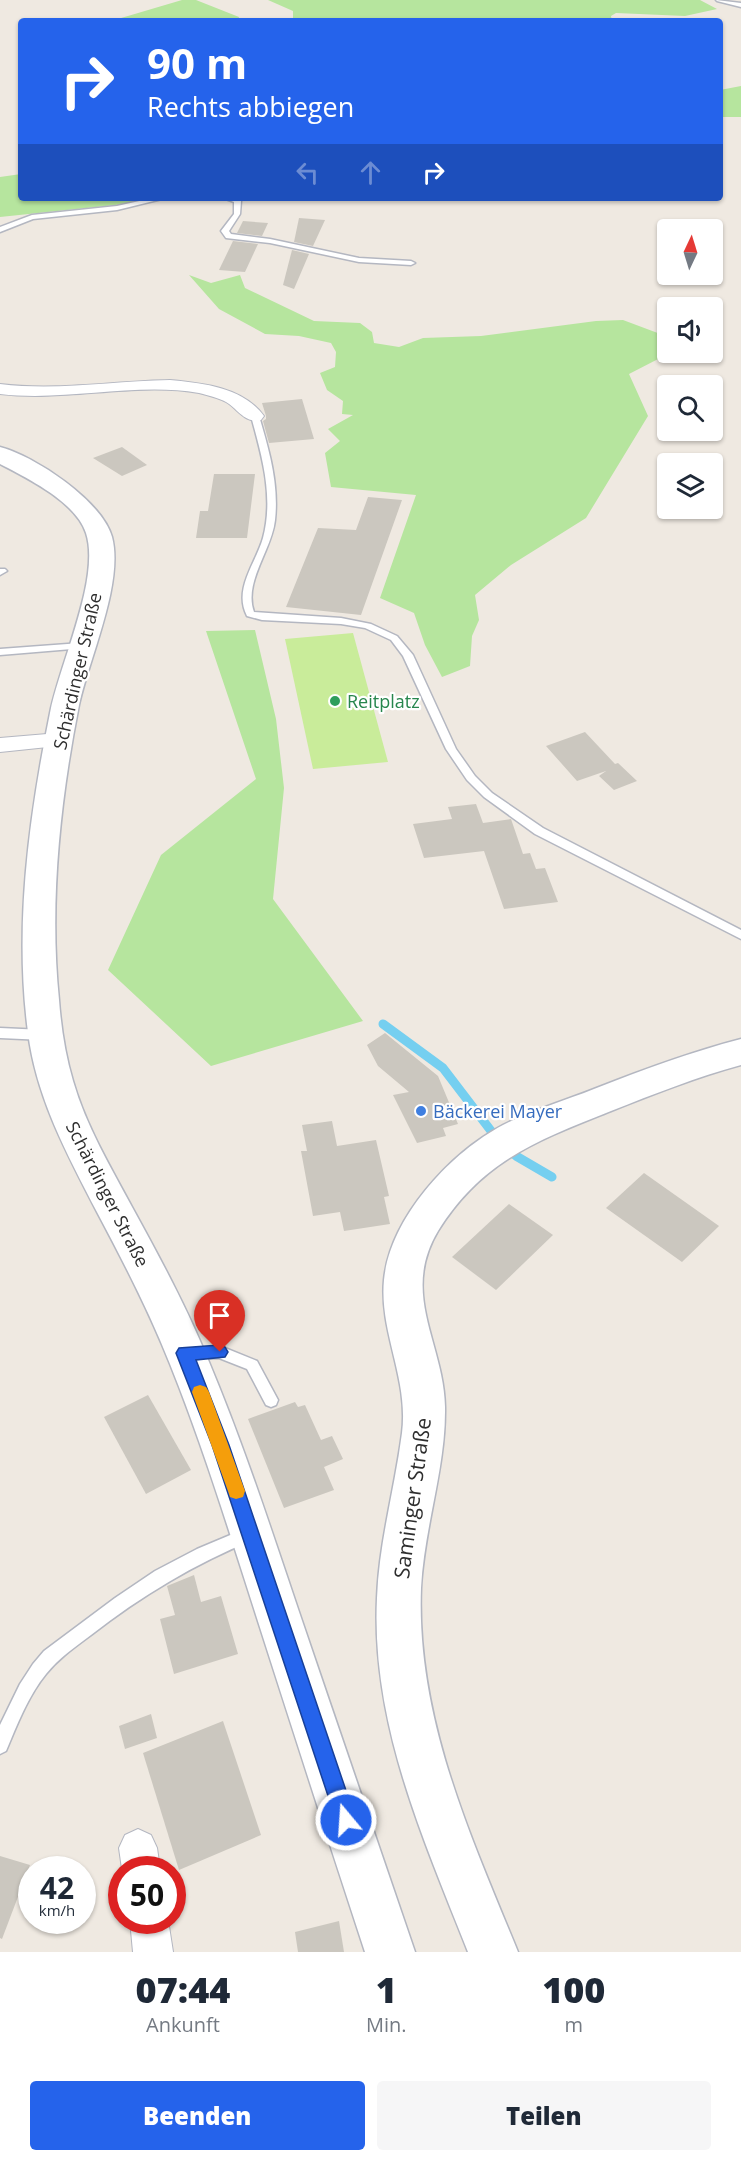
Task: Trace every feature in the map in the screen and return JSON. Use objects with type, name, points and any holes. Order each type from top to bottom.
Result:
[{"type":"main road","name":"Schärdinger Straße","points":[[0,454],[73,500],[89,515],[99,534],[102,553],[99,579],[59,740],[44,852],[39,965],[45,1035],[56,1088],[75,1135],[148,1272],[185,1353],[221,1445],[390,1952]]},
{"type":"main road","name":"Saminger Straße","points":[[493,1952],[441,1822],[414,1736],[401,1673],[400,1570],[421,1447],[424,1401],[404,1309],[403,1277],[413,1245],[432,1211],[450,1187],[485,1155],[527,1130],[717,1058],[741,1052]]},
{"type":"street","points":[[0,389],[28,394],[121,386],[189,387],[231,397],[245,405],[255,416]]},
{"type":"street","points":[[0,746],[59,740]]},
{"type":"street","points":[[150,1934],[153,1952]]},
{"type":"lane","points":[[719,0],[741,5]]},
{"type":"lane","points":[[0,230],[32,217],[117,208],[149,201]]},
{"type":"lane","points":[[238,201],[237,214],[225,231],[229,236],[270,241],[359,260],[411,263]]},
{"type":"lane","points":[[255,416],[271,471],[272,506],[267,538],[247,591],[245,604],[250,614],[262,617],[341,621],[368,626],[394,638],[408,655],[451,749],[471,778],[488,795],[539,831],[741,934]]},
{"type":"lane","points":[[0,652],[81,646]]},
{"type":"lane","points":[[0,1033],[45,1035]]},
{"type":"lane","points":[[185,1353],[220,1352],[252,1365],[271,1400]]},
{"type":"lane","points":[[0,1745],[16,1706],[46,1661],[96,1621],[170,1570],[219,1545],[251,1533]]},
{"type":"green space","points":[[182,0],[196,0],[239,17],[239,18],[121,18]]},
{"type":"green space","points":[[268,0],[700,0],[717,9],[685,16],[616,13],[611,18],[293,18],[293,11]]},
{"type":"green space","points":[[741,86],[741,117],[723,117],[723,89]]},
{"type":"green space","points":[[18,174],[18,201],[140,201],[0,217],[0,177]]},
{"type":"green space","points":[[189,275],[211,283],[240,275],[245,288],[314,321],[360,323],[372,332],[374,343],[399,347],[423,338],[481,336],[596,321],[623,320],[657,333],[657,360],[629,374],[648,416],[586,518],[511,565],[475,595],[479,620],[472,636],[470,666],[442,677],[425,645],[414,613],[380,598],[416,495],[331,487],[325,453],[340,441],[328,429],[353,415],[342,414],[343,401],[327,390],[320,373],[335,367],[336,352],[331,343],[299,336],[265,334],[219,309]]},
{"type":"green space","points":[[255,630],[276,719],[284,788],[273,899],[363,1021],[211,1066],[108,970],[161,855],[256,779],[206,631]]},
{"type":"green space","name":"Reitplatz","points":[[353,633],[388,762],[313,769],[285,639]]},
{"type":"building","points":[[299,218],[325,220],[313,246],[294,242]]},
{"type":"building","points":[[243,221],[268,223],[262,236],[237,233]]},
{"type":"building","points":[[233,241],[258,244],[245,272],[219,270]]},
{"type":"building","points":[[292,250],[309,254],[294,289],[283,285]]},
{"type":"building","points":[[302,399],[314,439],[269,443],[263,421],[266,416],[262,403]]},
{"type":"building","points":[[122,447],[147,465],[122,476],[93,458]]},
{"type":"building","points":[[214,474],[255,474],[247,538],[196,538],[200,511],[208,511]]},
{"type":"building","points":[[368,497],[402,500],[361,615],[286,607],[318,528],[356,530]]},
{"type":"building","points":[[585,732],[615,764],[618,763],[637,781],[614,790],[599,776],[606,771],[577,781],[546,746]]},
{"type":"building","points":[[476,804],[483,823],[511,819],[523,854],[530,853],[536,869],[545,868],[558,902],[504,909],[484,851],[424,858],[413,824],[452,819],[448,807]]},
{"type":"building","points":[[385,1033],[438,1076],[458,1124],[443,1128],[446,1136],[417,1143],[393,1095],[409,1092],[378,1066],[367,1045]]},
{"type":"building","points":[[332,1121],[337,1146],[376,1140],[389,1196],[384,1197],[390,1224],[344,1231],[340,1212],[313,1216],[301,1151],[307,1151],[302,1125]]},
{"type":"building","points":[[644,1173],[719,1226],[682,1262],[606,1208]]},
{"type":"building","points":[[509,1204],[553,1235],[496,1290],[452,1257]]},
{"type":"building","points":[[148,1395],[191,1470],[146,1494],[104,1417]]},
{"type":"building","points":[[295,1402],[298,1407],[305,1405],[321,1440],[332,1436],[343,1459],[324,1467],[334,1490],[284,1508],[248,1419]]},
{"type":"building","points":[[194,1575],[201,1602],[221,1596],[238,1654],[174,1674],[160,1619],[175,1615],[167,1586]]},
{"type":"building","points":[[151,1714],[157,1738],[125,1749],[119,1726]]},
{"type":"building","points":[[223,1721],[261,1835],[186,1867],[186,1856],[175,1856],[143,1753]]},
{"type":"building","points":[[0,1856],[18,1861],[18,1897],[2,1939],[0,1938]]},
{"type":"building","points":[[339,1921],[344,1952],[298,1952],[295,1932]]},
{"type":"waterway","points":[[383,1024],[443,1068],[498,1140]]},
{"type":"waterway","points":[[507,1148],[516,1156],[552,1177]]},
{"type":"slow traffic","points":[[200,1392],[236,1491]]},
{"type":"place","name":"Reitplatz","points":[[335,701]]},
{"type":"place","name":"Bäckerei Mayer","points":[[421,1111]]},
{"type":"route","points":[[220,1352],[185,1353],[221,1445],[346,1820]]}]
